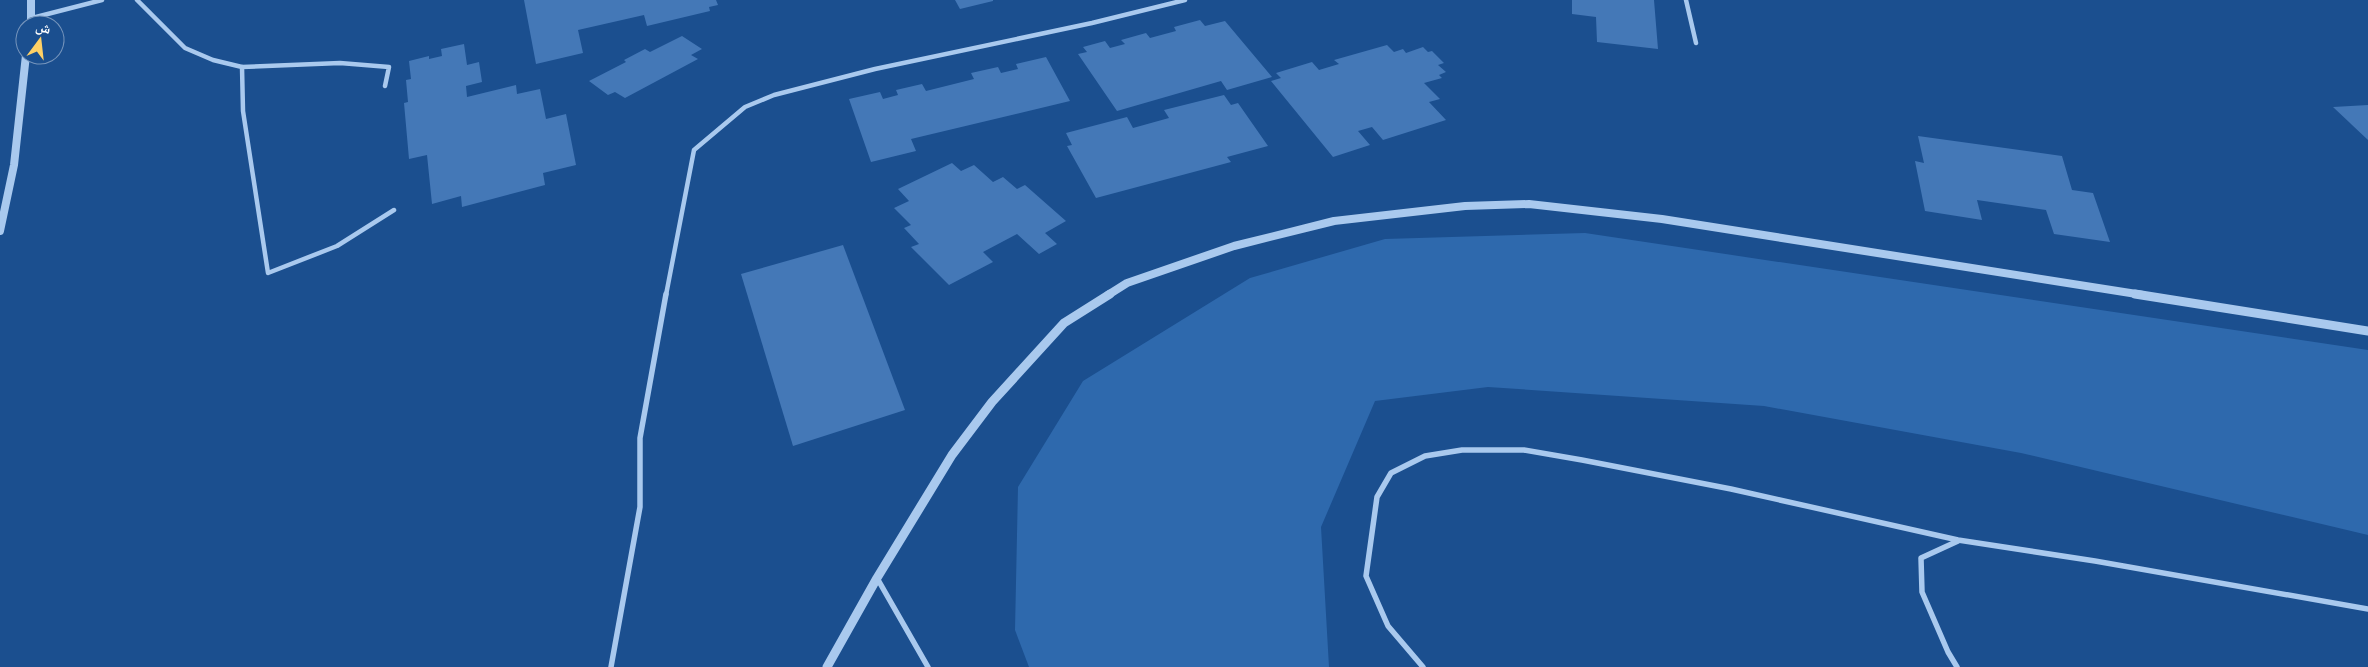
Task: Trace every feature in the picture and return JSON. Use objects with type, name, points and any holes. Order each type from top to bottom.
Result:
[{"type":"street","points":[[31,0],[32,15]]},
{"type":"street","points":[[54,15],[102,0]]},
{"type":"street","points":[[137,0],[185,48],[213,60],[242,67],[340,63],[389,67],[385,86]]},
{"type":"street","points":[[611,667],[640,507],[640,438],[694,150],[745,106],[774,95],[875,69],[1092,23],[1186,0]]},
{"type":"street","points":[[1686,0],[1696,43]]},
{"type":"street","points":[[0,231],[8,203],[19,134],[25,65]]},
{"type":"street","points":[[242,67],[243,111],[268,273],[337,246],[394,210]]},
{"type":"street","points":[[827,667],[877,578],[952,455],[986,409],[1064,323],[1127,283],[1234,246],[1334,221],[1466,206],[1529,204],[1662,219],[2368,331]]},
{"type":"street","points":[[1424,667],[1388,626],[1366,576],[1377,497],[1391,473],[1426,456],[1462,450],[1524,450],[1732,489],[1958,540],[2095,561],[2368,609]]},
{"type":"street","points":[[1957,667],[1948,652],[1922,592],[1921,558],[1958,540]]},
{"type":"street","points":[[877,578],[928,667]]},
{"type":"shaded area","points":[[1585,233],[2368,350],[2368,535],[2021,453],[1764,406],[1488,387],[1375,401],[1321,527],[1329,667],[1029,667],[1015,630],[1018,487],[1083,381],[1250,278],[1385,239]]},
{"type":"building","points":[[524,0],[716,0],[718,5],[709,7],[710,11],[647,26],[644,15],[578,30],[583,53],[536,64]]},
{"type":"building","points":[[955,0],[993,0],[993,1],[960,9]]},
{"type":"building","points":[[1572,0],[1654,0],[1658,49],[1597,42],[1596,17],[1572,14]]},
{"type":"building","points":[[1200,20],[1205,26],[1225,21],[1272,77],[1227,90],[1221,81],[1117,111],[1078,54],[1087,52],[1083,47],[1105,41],[1110,48],[1125,44],[1121,40],[1146,33],[1150,38],[1176,31],[1174,27]]},
{"type":"building","points":[[682,36],[702,49],[691,55],[698,59],[625,98],[615,92],[608,95],[589,81],[626,62],[624,60],[645,49],[650,52]]},
{"type":"building","points":[[464,44],[467,65],[479,62],[482,82],[466,86],[467,97],[516,85],[517,94],[540,89],[546,119],[566,114],[576,165],[543,173],[545,185],[462,207],[461,196],[432,204],[427,155],[409,159],[404,103],[408,102],[406,80],[411,79],[409,61],[429,56],[429,59],[442,56],[441,49]]},
{"type":"building","points":[[1387,45],[1394,52],[1403,49],[1406,53],[1423,47],[1428,52],[1432,51],[1444,63],[1438,65],[1446,72],[1439,75],[1442,78],[1424,83],[1440,99],[1429,102],[1446,120],[1383,140],[1372,127],[1358,131],[1370,145],[1333,157],[1271,81],[1281,78],[1276,73],[1312,62],[1319,70],[1339,64],[1334,60]]},
{"type":"building","points":[[1046,57],[1070,101],[911,139],[916,151],[871,162],[849,99],[880,92],[883,99],[898,95],[896,90],[922,84],[926,91],[974,79],[971,73],[998,67],[1001,73],[1018,69],[1016,64]]},
{"type":"building","points":[[1224,95],[1231,105],[1238,103],[1268,146],[1227,157],[1231,162],[1096,198],[1067,146],[1072,145],[1066,133],[1127,117],[1133,128],[1169,118],[1164,110]]},
{"type":"building","points":[[2368,105],[2368,140],[2333,107]]},
{"type":"building","points":[[1918,136],[2062,156],[2072,190],[2093,193],[2110,242],[2054,234],[2046,210],[1977,200],[1982,220],[1925,211],[1915,161],[1924,163]]},
{"type":"building","points":[[952,163],[961,171],[974,165],[993,182],[1003,177],[1017,189],[1025,185],[1066,221],[1045,233],[1057,244],[1039,254],[1017,234],[983,252],[993,262],[949,285],[911,247],[919,244],[904,228],[911,225],[894,208],[909,201],[898,189]]},
{"type":"building","points":[[843,245],[905,410],[793,446],[741,274]]}]
